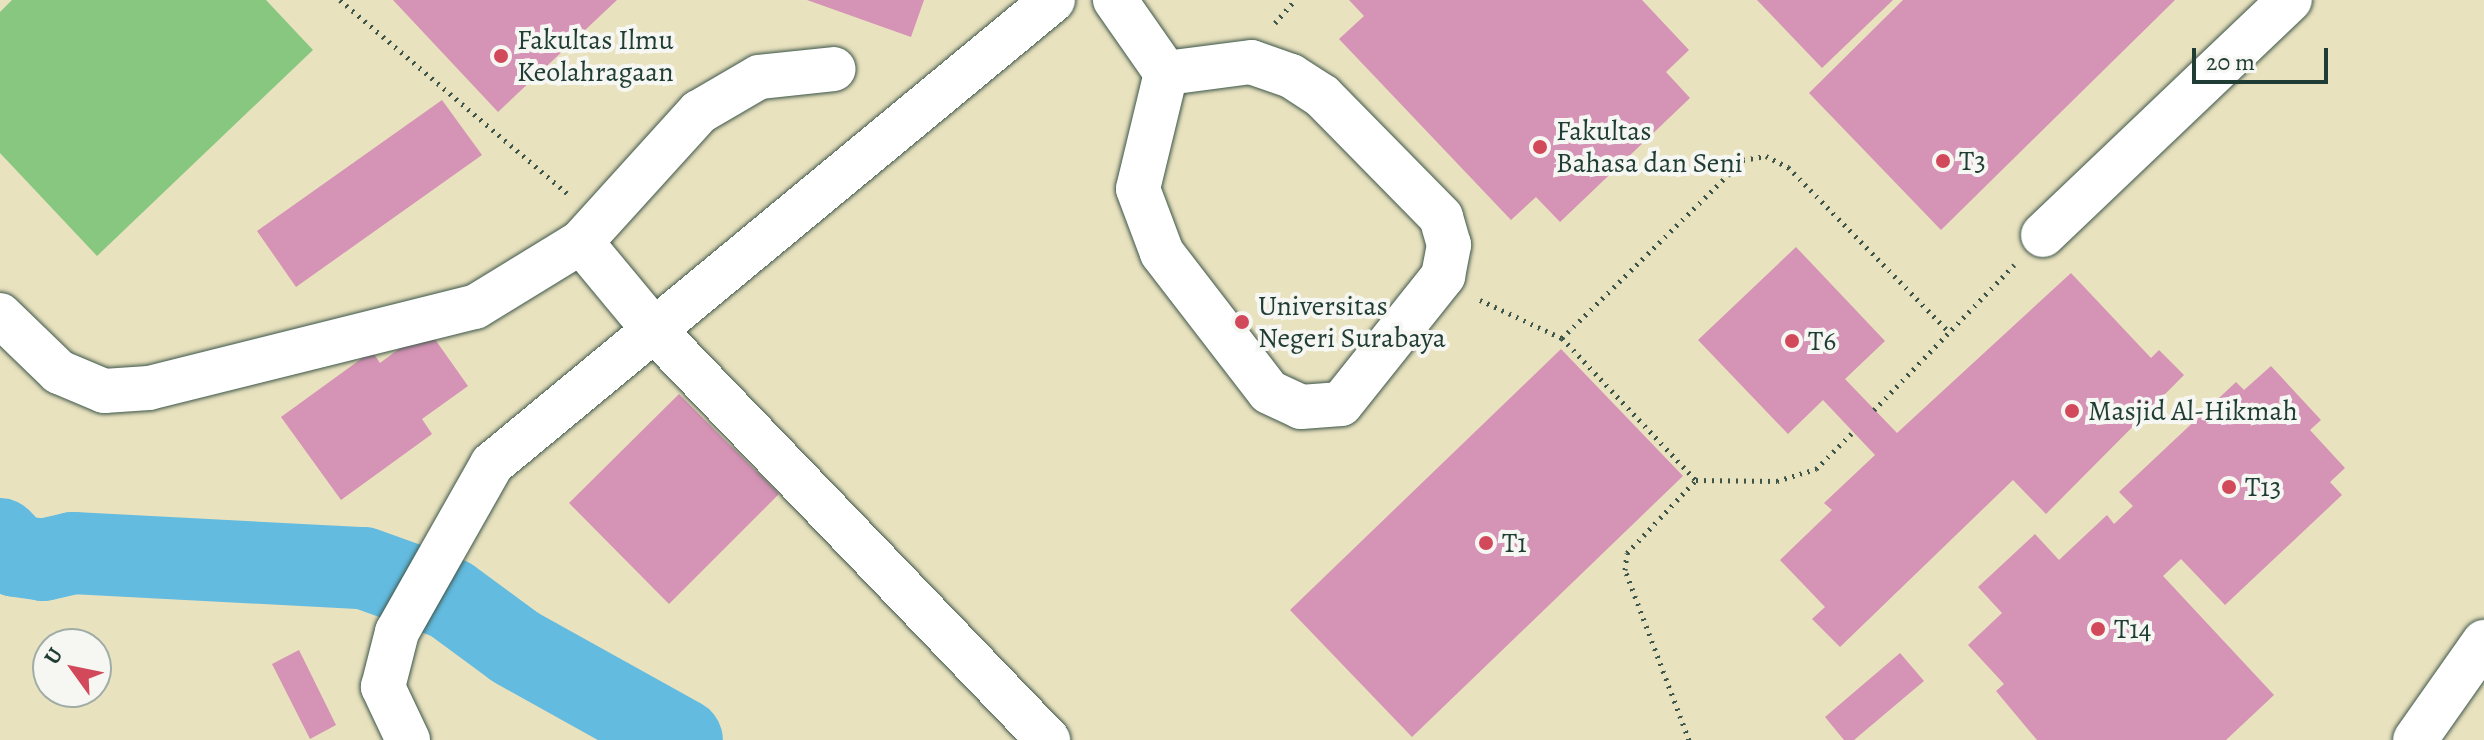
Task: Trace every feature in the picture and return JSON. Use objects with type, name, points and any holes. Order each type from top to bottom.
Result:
[{"type":"lane","points":[[408,740],[383,687],[397,632],[447,536],[492,464],[1053,0]]},
{"type":"lane","points":[[1115,0],[1166,73],[1138,189],[1162,253],[1269,392],[1301,407],[1341,404],[1443,276],[1449,245],[1441,217],[1322,96],[1251,62],[1166,73]]},
{"type":"lane","points":[[2043,235],[2290,0]]},
{"type":"lane","points":[[0,315],[59,372],[104,391],[149,388],[475,307],[590,232],[699,112],[759,77],[834,69]]},
{"type":"lane","points":[[590,232],[654,330],[1048,740]]},
{"type":"lane","points":[[2415,740],[2484,642]]},
{"type":"path","points":[[340,0],[370,18],[590,232]]},
{"type":"path","points":[[1562,338],[1743,160],[1766,156],[1788,167],[1949,332]]},
{"type":"path","points":[[1874,410],[2043,235]]},
{"type":"path","points":[[1443,276],[1512,321],[1562,338],[1696,480]]},
{"type":"path","points":[[1689,740],[1625,570],[1639,533],[1696,480],[1777,481],[1816,469],[1853,432]]},
{"type":"green space","points":[[12,0],[266,0],[313,50],[97,256],[0,153],[0,12]]},
{"type":"building","name":"Fakultas Ilmu Keolahragaan","points":[[393,0],[617,0],[498,112]]},
{"type":"building","points":[[807,0],[924,0],[911,37]]},
{"type":"building","name":"Fakultas Bahasa dan Seni","points":[[1349,0],[1642,0],[1689,50],[1666,72],[1690,98],[1560,222],[1536,197],[1511,220],[1339,39],[1364,16]]},
{"type":"building","points":[[1757,0],[1893,0],[1822,68]]},
{"type":"building","name":"T3","points":[[1903,0],[2175,0],[1941,230],[1809,93]]},
{"type":"building","points":[[442,100],[482,155],[296,287],[257,231]]},
{"type":"building","points":[[1796,247],[1885,341],[1845,379],[1897,433],[2071,273],[2151,358],[2159,350],[2184,375],[2046,514],[2013,480],[1840,647],[1812,619],[1825,607],[1780,560],[1832,510],[1824,503],[1875,455],[1823,400],[1788,434],[1698,340]]},
{"type":"building","points":[[427,328],[468,386],[422,419],[432,434],[341,500],[281,417],[372,351],[380,363]]},
{"type":"building","name":"T1","points":[[1561,349],[1683,476],[1412,737],[1290,610]]},
{"type":"building","name":"T14","points":[[2271,366],[2321,420],[2310,430],[2345,468],[2330,482],[2342,495],[2225,605],[2181,559],[2163,576],[2274,695],[2226,740],[2037,740],[1996,691],[2004,684],[1968,645],[2002,613],[1978,587],[2035,534],[2059,560],[2107,515],[2114,524],[2133,506],[2119,492],[2236,382],[2244,390]]},
{"type":"building","points":[[679,394],[779,494],[669,604],[569,503]]},
{"type":"building","points":[[299,650],[336,725],[310,739],[272,664]]},
{"type":"building","points":[[1900,653],[1924,681],[1854,740],[1844,740],[1825,717]]},
{"type":"waterway","points":[[0,539],[16,556],[43,560],[73,553],[364,568],[450,599],[515,647],[682,740]]},
{"type":"place","name":"Fakultas Ilmu Keolahragaan","points":[[501,56]]},
{"type":"place","name":"Fakultas Bahasa dan Seni","points":[[1540,147]]},
{"type":"place","name":"T3","points":[[1943,161]]},
{"type":"place","name":"Universitas Negeri Surabaya","points":[[1242,322]]},
{"type":"place","name":"T6","points":[[1792,341]]},
{"type":"place","name":"Masjid Al-Hikmah","points":[[2072,411]]},
{"type":"place","name":"T13","points":[[2229,487]]},
{"type":"place","name":"T1","points":[[1486,543]]},
{"type":"place","name":"T14","points":[[2098,629]]}]
